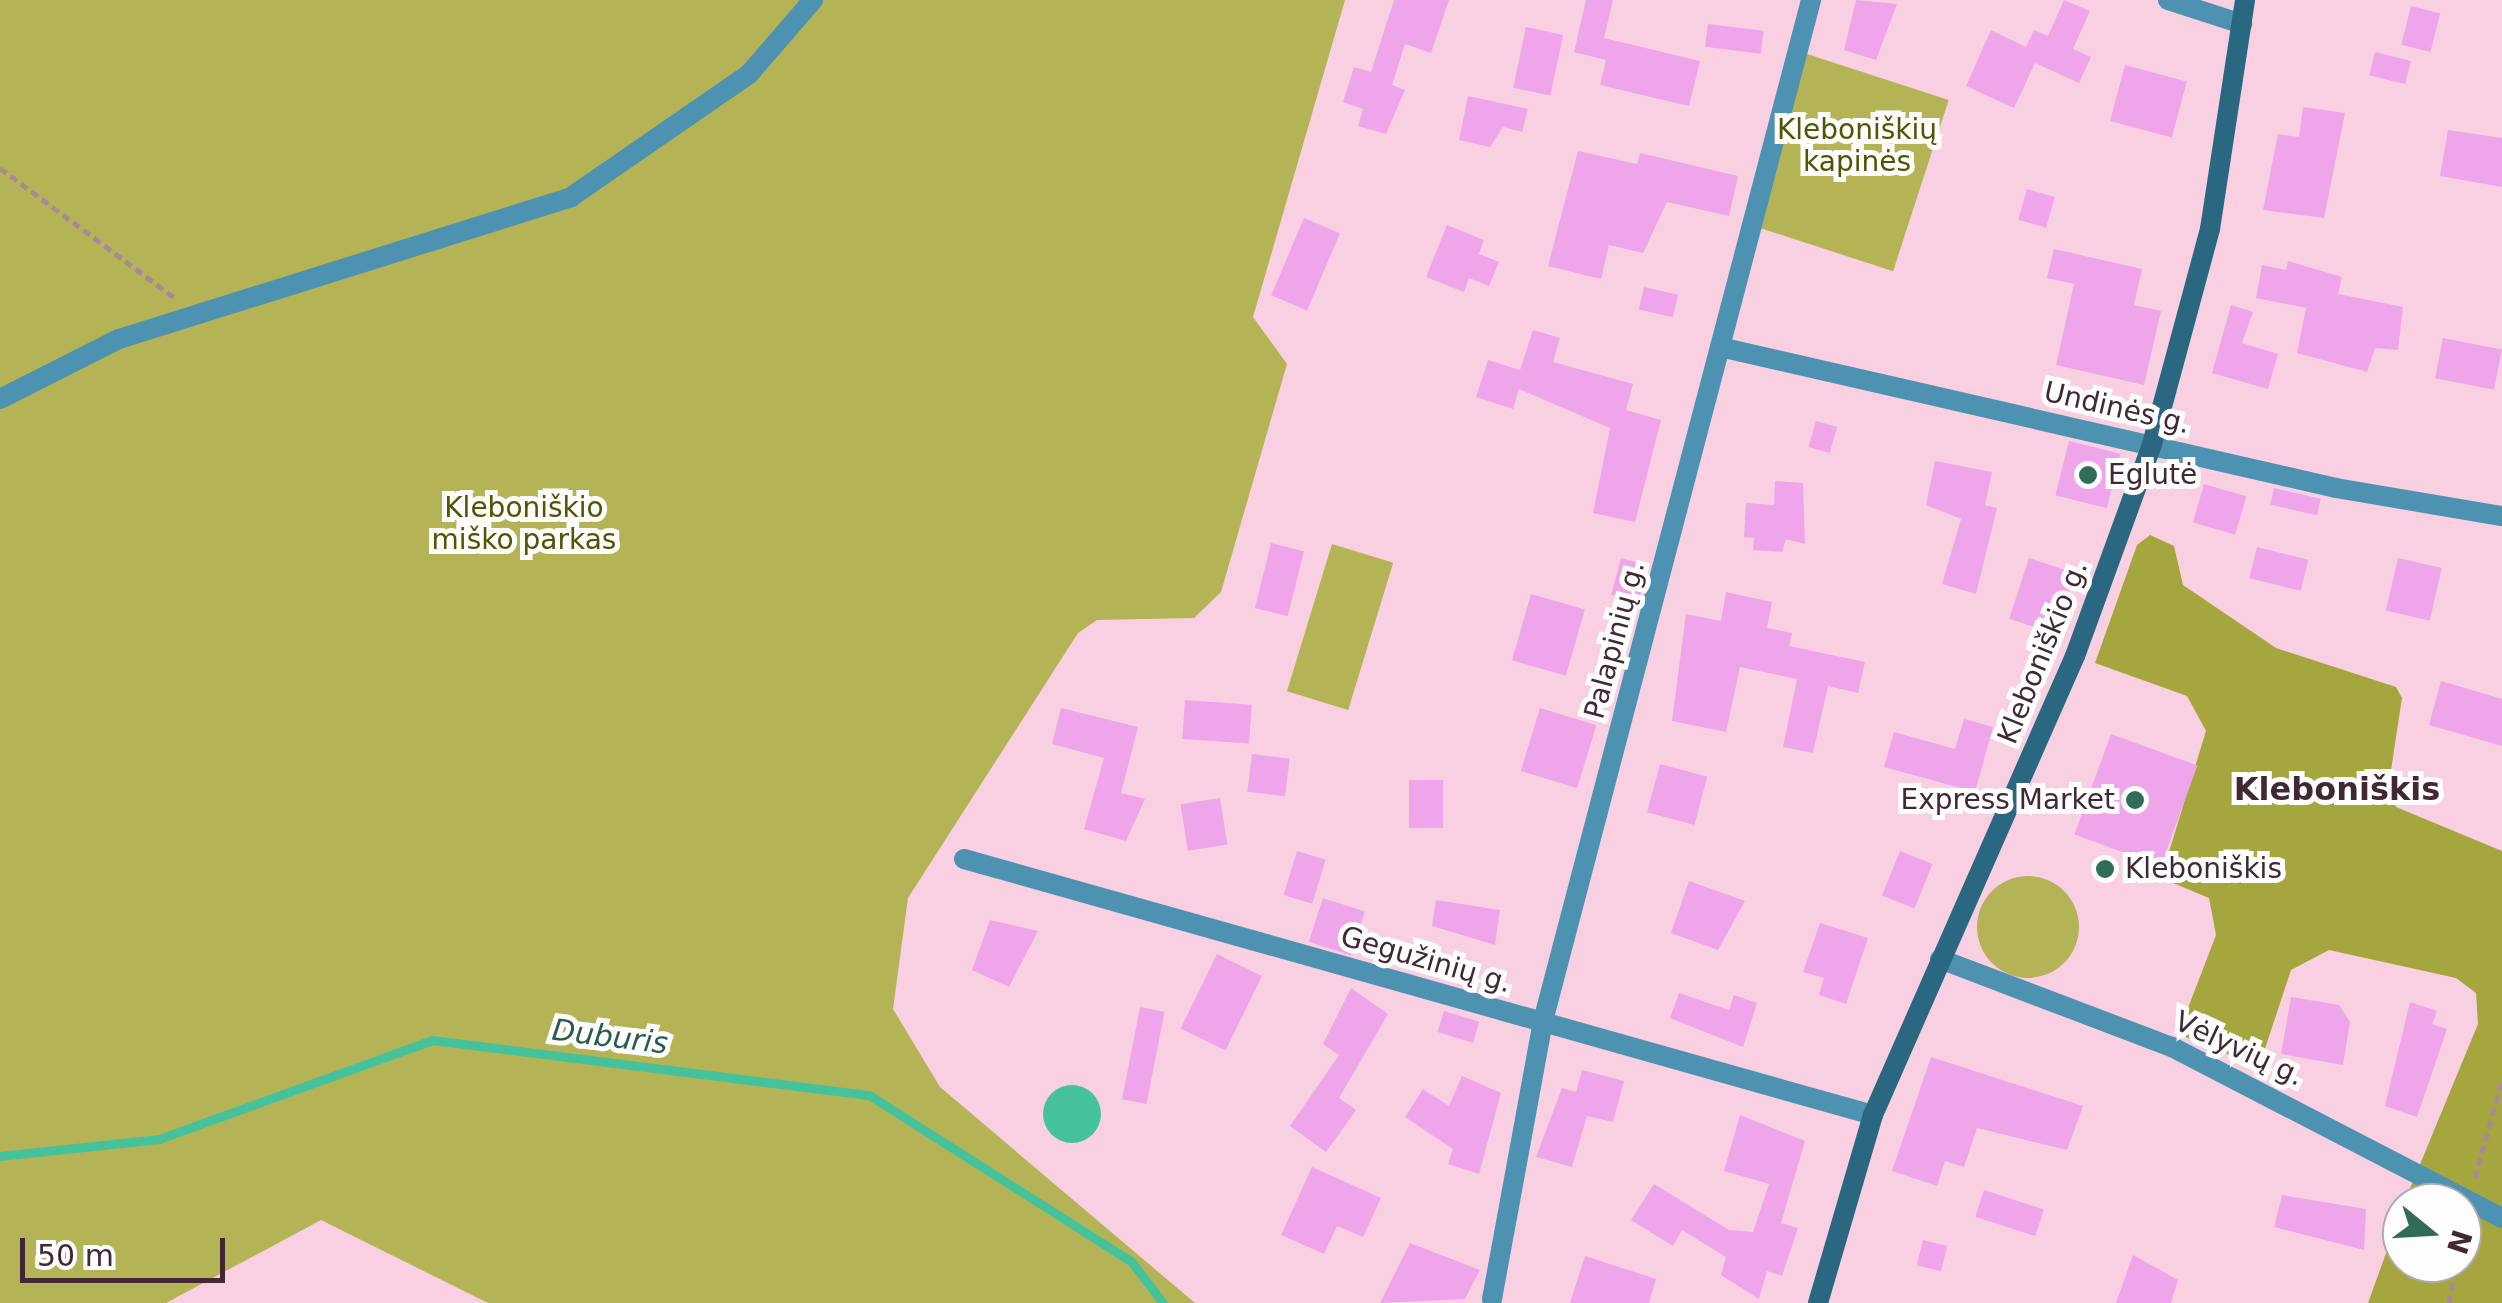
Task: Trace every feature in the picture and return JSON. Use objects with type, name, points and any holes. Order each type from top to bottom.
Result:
[{"type":"street","points":[[0,399],[119,339],[571,197],[749,74],[813,0]]},
{"type":"street","name":"Palapinių g.","points":[[1492,1299],[1543,1021],[1810,0]]},
{"type":"street","points":[[2168,0],[2242,24]]},
{"type":"street","name":"Kleboniškio g.","points":[[1818,1303],[1873,1116],[2074,656],[2152,444],[2210,229],[2246,0]]},
{"type":"street","name":"Undinės g.","points":[[1720,347],[2152,444],[2502,516]]},
{"type":"street","name":"Gegužinių g.","points":[[964,859],[1873,1116]]},
{"type":"street","name":"Vėlyvių g.","points":[[1940,959],[2188,1055],[2322,1118],[2432,1183]]},
{"type":"path","points":[[0,168],[196,314]]},
{"type":"path","points":[[2474,1183],[2502,1080]]},
{"type":"green space","name":"Kleboniškio miško parkas","points":[[0,0],[1345,0],[1253,317],[1287,364],[1221,592],[1194,618],[1097,620],[1078,633],[908,898],[893,1009],[940,1087],[1195,1303],[488,1303],[321,1220],[166,1303],[0,1303]]},
{"type":"green space","name":"Kleboniškių kapinės","points":[[1807,54],[1949,100],[1893,271],[1751,225]]},
{"type":"green space","points":[[1332,544],[1393,563],[1348,710],[1287,691]]},
{"type":"green space","points":[[2028,876],[2048,880],[2064,891],[2075,907],[2079,927],[2075,947],[2064,963],[2048,974],[2028,978],[2008,974],[1992,963],[1981,947],[1977,927],[1981,907],[1992,891],[2008,880]]},
{"type":"shaded area","points":[[2150,535],[2174,546],[2183,585],[2276,648],[2396,687],[2402,698],[2388,790],[2396,807],[2502,851],[2502,1303],[2368,1303],[2382,1264],[2382,1283],[2482,1283],[2482,1183],[2412,1183],[2478,1024],[2476,993],[2456,978],[2329,950],[2291,970],[2259,1067],[2178,1034],[2216,935],[2209,898],[2161,878],[2206,731],[2187,696],[2095,663],[2137,545]]},
{"type":"shaded area","points":[[1072,1085],[1093,1093],[1101,1114],[1093,1135],[1072,1143],[1051,1135],[1043,1114],[1051,1093]]},
{"type":"building","points":[[1394,0],[1449,0],[1431,53],[1405,44],[1392,85],[1405,90],[1386,134],[1358,126],[1363,109],[1343,102],[1354,67],[1371,72]]},
{"type":"building","points":[[1586,0],[1613,0],[1604,38],[1700,61],[1689,106],[1600,85],[1606,60],[1574,52]]},
{"type":"building","points":[[1856,0],[1897,4],[1876,60],[1844,50]]},
{"type":"building","points":[[2064,0],[2090,11],[2073,49],[2091,57],[2079,83],[2035,63],[2014,108],[1966,86],[1991,30],[2026,47],[2034,30],[2048,36]]},
{"type":"building","points":[[2411,6],[2440,13],[2430,52],[2401,45]]},
{"type":"building","points":[[1708,24],[1764,31],[1761,54],[1705,47]]},
{"type":"building","points":[[1526,27],[1563,35],[1550,96],[1513,88]]},
{"type":"building","points":[[2375,52],[2411,61],[2405,84],[2369,75]]},
{"type":"building","points":[[2125,65],[2187,82],[2172,138],[2110,121]]},
{"type":"building","points":[[1468,96],[1528,109],[1522,132],[1503,127],[1490,147],[1459,140]]},
{"type":"building","points":[[2303,107],[2345,113],[2324,218],[2263,210],[2278,134],[2299,137]]},
{"type":"building","points":[[2448,130],[2502,138],[2502,187],[2440,176]]},
{"type":"building","points":[[1578,151],[1637,164],[1640,153],[1738,176],[1729,216],[1667,202],[1643,253],[1609,245],[1601,279],[1548,266]]},
{"type":"building","points":[[2027,189],[2055,197],[2046,228],[2018,220]]},
{"type":"building","points":[[1304,218],[1340,233],[1307,311],[1271,295]]},
{"type":"building","points":[[1447,225],[1484,240],[1479,254],[1499,262],[1489,286],[1469,278],[1464,292],[1426,277]]},
{"type":"building","points":[[2054,249],[2142,269],[2134,305],[2161,311],[2144,385],[2056,365],[2074,284],[2047,278]]},
{"type":"building","points":[[2288,261],[2342,277],[2338,294],[2403,307],[2398,350],[2375,348],[2367,372],[2297,353],[2306,308],[2256,298],[2262,265],[2286,270]]},
{"type":"building","points":[[1644,287],[1678,295],[1673,317],[1639,309]]},
{"type":"building","points":[[2231,305],[2253,312],[2242,343],[2278,354],[2268,389],[2212,373]]},
{"type":"building","points":[[1533,330],[1560,338],[1553,362],[1633,384],[1626,410],[1661,420],[1635,522],[1593,513],[1610,428],[1519,389],[1513,409],[1476,397],[1488,360],[1520,370]]},
{"type":"building","points":[[2443,338],[2502,349],[2494,390],[2435,378]]},
{"type":"building","points":[[1816,421],[1837,427],[1830,453],[1809,447]]},
{"type":"building","name":"Eglutė","points":[[2069,441],[2120,454],[2107,508],[2055,495]]},
{"type":"building","points":[[1935,461],[1992,472],[1985,505],[1997,508],[1976,594],[1942,584],[1961,519],[1926,505]]},
{"type":"building","points":[[1775,481],[1803,483],[1805,544],[1786,539],[1782,552],[1753,550],[1754,538],[1744,537],[1746,503],[1774,505]]},
{"type":"building","points":[[2204,484],[2246,496],[2235,535],[2193,522]]},
{"type":"building","points":[[2274,488],[2321,499],[2317,515],[2270,505]]},
{"type":"building","points":[[1271,543],[1304,551],[1288,616],[1255,608]]},
{"type":"building","points":[[2257,547],[2308,560],[2301,591],[2249,578]]},
{"type":"building","points":[[1621,558],[1648,565],[1638,602],[1611,595]]},
{"type":"building","points":[[2029,558],[2076,573],[2056,634],[2009,619]]},
{"type":"building","points":[[2398,558],[2442,568],[2430,621],[2386,611]]},
{"type":"building","points":[[1726,592],[1772,602],[1767,628],[1792,633],[1789,646],[1865,662],[1858,693],[1828,686],[1813,753],[1783,747],[1797,679],[1740,667],[1726,732],[1672,721],[1686,614],[1721,621]]},
{"type":"building","points":[[1531,594],[1585,609],[1566,676],[1512,660]]},
{"type":"building","points":[[2441,681],[2502,699],[2502,746],[2429,725]]},
{"type":"building","points":[[1185,700],[1252,705],[1249,744],[1182,739]]},
{"type":"building","points":[[1061,708],[1138,727],[1121,793],[1145,799],[1126,841],[1084,829],[1104,758],[1052,744]]},
{"type":"building","points":[[1540,708],[1596,725],[1577,788],[1521,771]]},
{"type":"building","points":[[1964,719],[1993,727],[1975,792],[1884,767],[1894,732],[1955,749]]},
{"type":"building","name":"Express Market","points":[[2111,734],[2197,765],[2161,866],[2074,835]]},
{"type":"building","points":[[1252,754],[1290,759],[1285,796],[1247,792]]},
{"type":"building","points":[[1660,764],[1707,777],[1694,825],[1647,812]]},
{"type":"building","points":[[1409,780],[1443,780],[1443,828],[1409,828]]},
{"type":"building","points":[[1220,798],[1227,844],[1188,851],[1180,804]]},
{"type":"building","points":[[1297,851],[1326,860],[1312,904],[1284,895]]},
{"type":"building","points":[[1900,851],[1932,864],[1914,909],[1882,896]]},
{"type":"building","points":[[1689,881],[1745,901],[1718,950],[1671,933]]},
{"type":"building","points":[[1323,898],[1365,912],[1351,955],[1309,942]]},
{"type":"building","points":[[1436,900],[1500,910],[1495,945],[1432,926]]},
{"type":"building","points":[[990,920],[1038,931],[1009,987],[972,970]]},
{"type":"building","points":[[1820,923],[1868,938],[1846,1004],[1819,995],[1824,978],[1803,972]]},
{"type":"building","points":[[1217,954],[1262,976],[1226,1051],[1181,1029]]},
{"type":"building","points":[[1351,988],[1388,1014],[1339,1098],[1356,1110],[1326,1152],[1290,1126],[1339,1055],[1323,1044]]},
{"type":"building","points":[[1679,993],[1729,1010],[1734,995],[1757,1003],[1743,1047],[1670,1018]]},
{"type":"building","points":[[2291,997],[2339,1005],[2350,1022],[2343,1065],[2281,1054]]},
{"type":"building","points":[[2410,1002],[2437,1011],[2432,1024],[2447,1029],[2417,1117],[2385,1106]]},
{"type":"building","points":[[1140,1007],[1165,1012],[1147,1104],[1122,1099]]},
{"type":"building","points":[[1444,1011],[1479,1022],[1473,1043],[1438,1032]]},
{"type":"building","points":[[1931,1057],[2083,1106],[2067,1150],[1977,1128],[1964,1167],[1945,1161],[1937,1186],[1892,1171]]},
{"type":"building","points":[[1582,1070],[1624,1081],[1613,1122],[1587,1116],[1572,1167],[1536,1157],[1562,1088],[1576,1092]]},
{"type":"building","points":[[1462,1076],[1501,1093],[1479,1174],[1448,1164],[1453,1149],[1405,1117],[1423,1089],[1449,1106]]},
{"type":"building","points":[[1740,1115],[1805,1141],[1781,1223],[1798,1228],[1782,1276],[1767,1271],[1759,1299],[1721,1275],[1726,1257],[1682,1230],[1673,1246],[1631,1220],[1654,1184],[1729,1230],[1753,1232],[1769,1184],[1724,1171]]},
{"type":"building","points":[[1312,1167],[1381,1198],[1363,1237],[1337,1226],[1324,1254],[1281,1235]]},
{"type":"building","points":[[1984,1190],[2044,1209],[2035,1236],[1975,1217]]},
{"type":"building","points":[[2282,1195],[2366,1209],[2364,1250],[2274,1227]]},
{"type":"building","points":[[1923,1240],[1947,1246],[1941,1271],[1917,1265]]},
{"type":"building","points":[[1410,1243],[1480,1270],[1465,1299],[1380,1303]]},
{"type":"building","points":[[2133,1255],[2178,1280],[2171,1303],[2116,1303]]},
{"type":"building","points":[[1585,1256],[1656,1279],[1649,1303],[1570,1303]]},
{"type":"waterway","name":"Duburis","points":[[0,1156],[159,1139],[432,1040],[869,1095],[1131,1261],[1163,1303]]},
{"type":"place","name":"Eglutė","points":[[2088,475]]},
{"type":"place","name":"Express Market","points":[[2135,800]]},
{"type":"place","name":"Kleboniškis","points":[[2105,869]]},
{"type":"district","name":"Kleboniškis","points":[[2337,789]]}]
